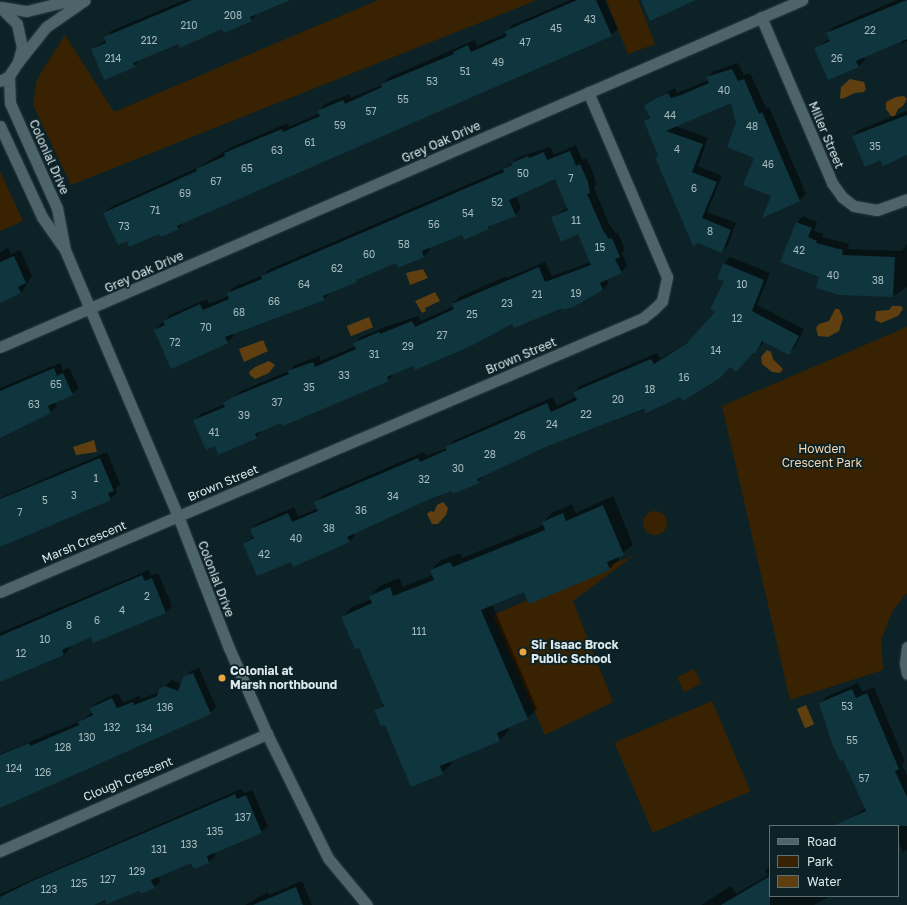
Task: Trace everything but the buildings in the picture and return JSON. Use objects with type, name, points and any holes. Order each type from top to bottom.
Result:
[{"type":"street","points":[[0,7],[27,11],[71,0]]},
{"type":"street","points":[[4,78],[46,27],[85,0]]},
{"type":"street","name":"Grey Oak Drive","points":[[90,309],[802,0]]},
{"type":"street","points":[[0,7],[7,12],[20,32],[22,47],[18,62]]},
{"type":"street","name":"Miller Street","points":[[762,17],[832,183],[842,197],[854,206],[877,210],[907,199]]},
{"type":"street","name":"Colonial Drive","points":[[4,78],[10,103],[57,208],[65,250]]},
{"type":"street","name":"Brown Street","points":[[178,516],[643,318],[662,301],[667,277],[663,264],[588,92]]},
{"type":"street","name":"Colonial Drive","points":[[0,126],[42,217],[65,250],[178,516],[229,648],[267,734],[328,858],[367,905]]},
{"type":"street","points":[[0,347],[90,309]]},
{"type":"street","name":"Marsh Crescent","points":[[0,592],[178,516]]},
{"type":"street","points":[[907,647],[905,663],[907,674]]},
{"type":"street","name":"Clough Crescent","points":[[0,851],[267,734]]},
{"type":"green space","points":[[378,0],[537,0],[71,185],[33,105],[37,79],[65,35],[114,112]]},
{"type":"green space","points":[[606,0],[638,0],[655,44],[628,54]]},
{"type":"green space","points":[[0,171],[23,221],[0,231]]},
{"type":"green space","name":"Howden Crescent Park","points":[[907,327],[907,593],[892,612],[881,640],[883,670],[790,700],[722,406]]},
{"type":"green space","points":[[655,511],[660,512],[666,518],[666,528],[660,534],[655,535],[650,534],[644,528],[643,523],[644,518],[650,512]]},
{"type":"green space","points":[[634,555],[573,601],[613,702],[545,735],[493,615]]},
{"type":"green space","points":[[694,669],[701,683],[684,692],[677,678]]},
{"type":"green space","points":[[712,701],[750,791],[653,833],[614,742]]},
{"type":"water","points":[[850,79],[864,82],[866,89],[864,92],[855,93],[842,99],[840,98],[841,87]]},
{"type":"water","points":[[904,96],[907,99],[903,106],[898,109],[895,116],[891,116],[886,109],[886,102],[896,97]]},
{"type":"water","points":[[423,269],[428,278],[410,285],[406,273]]},
{"type":"water","points":[[435,292],[440,301],[425,308],[426,311],[422,313],[415,301]]},
{"type":"water","points":[[892,306],[901,306],[903,309],[898,316],[881,323],[875,320],[876,311],[889,310]]},
{"type":"water","points":[[835,309],[839,309],[843,318],[839,331],[828,337],[818,336],[816,328],[819,324],[829,321]]},
{"type":"water","points":[[369,317],[373,327],[351,336],[347,326]]},
{"type":"water","points":[[263,340],[268,351],[244,362],[239,349]]},
{"type":"water","points":[[767,350],[771,352],[773,359],[783,369],[780,373],[772,372],[762,364],[761,357]]},
{"type":"water","points":[[269,361],[275,365],[269,373],[255,379],[250,375],[249,372],[255,367]]},
{"type":"water","points":[[94,440],[97,452],[76,455],[73,447]]},
{"type":"water","points":[[443,502],[448,508],[446,515],[438,524],[432,524],[427,514],[430,511],[434,512],[437,505]]},
{"type":"water","points":[[806,705],[814,724],[805,728],[797,709]]},
{"type":"place","name":"Sir Isaac Brock Public School","points":[[523,652]]},
{"type":"place","name":"Colonial at Marsh northbound","points":[[222,678]]}]
